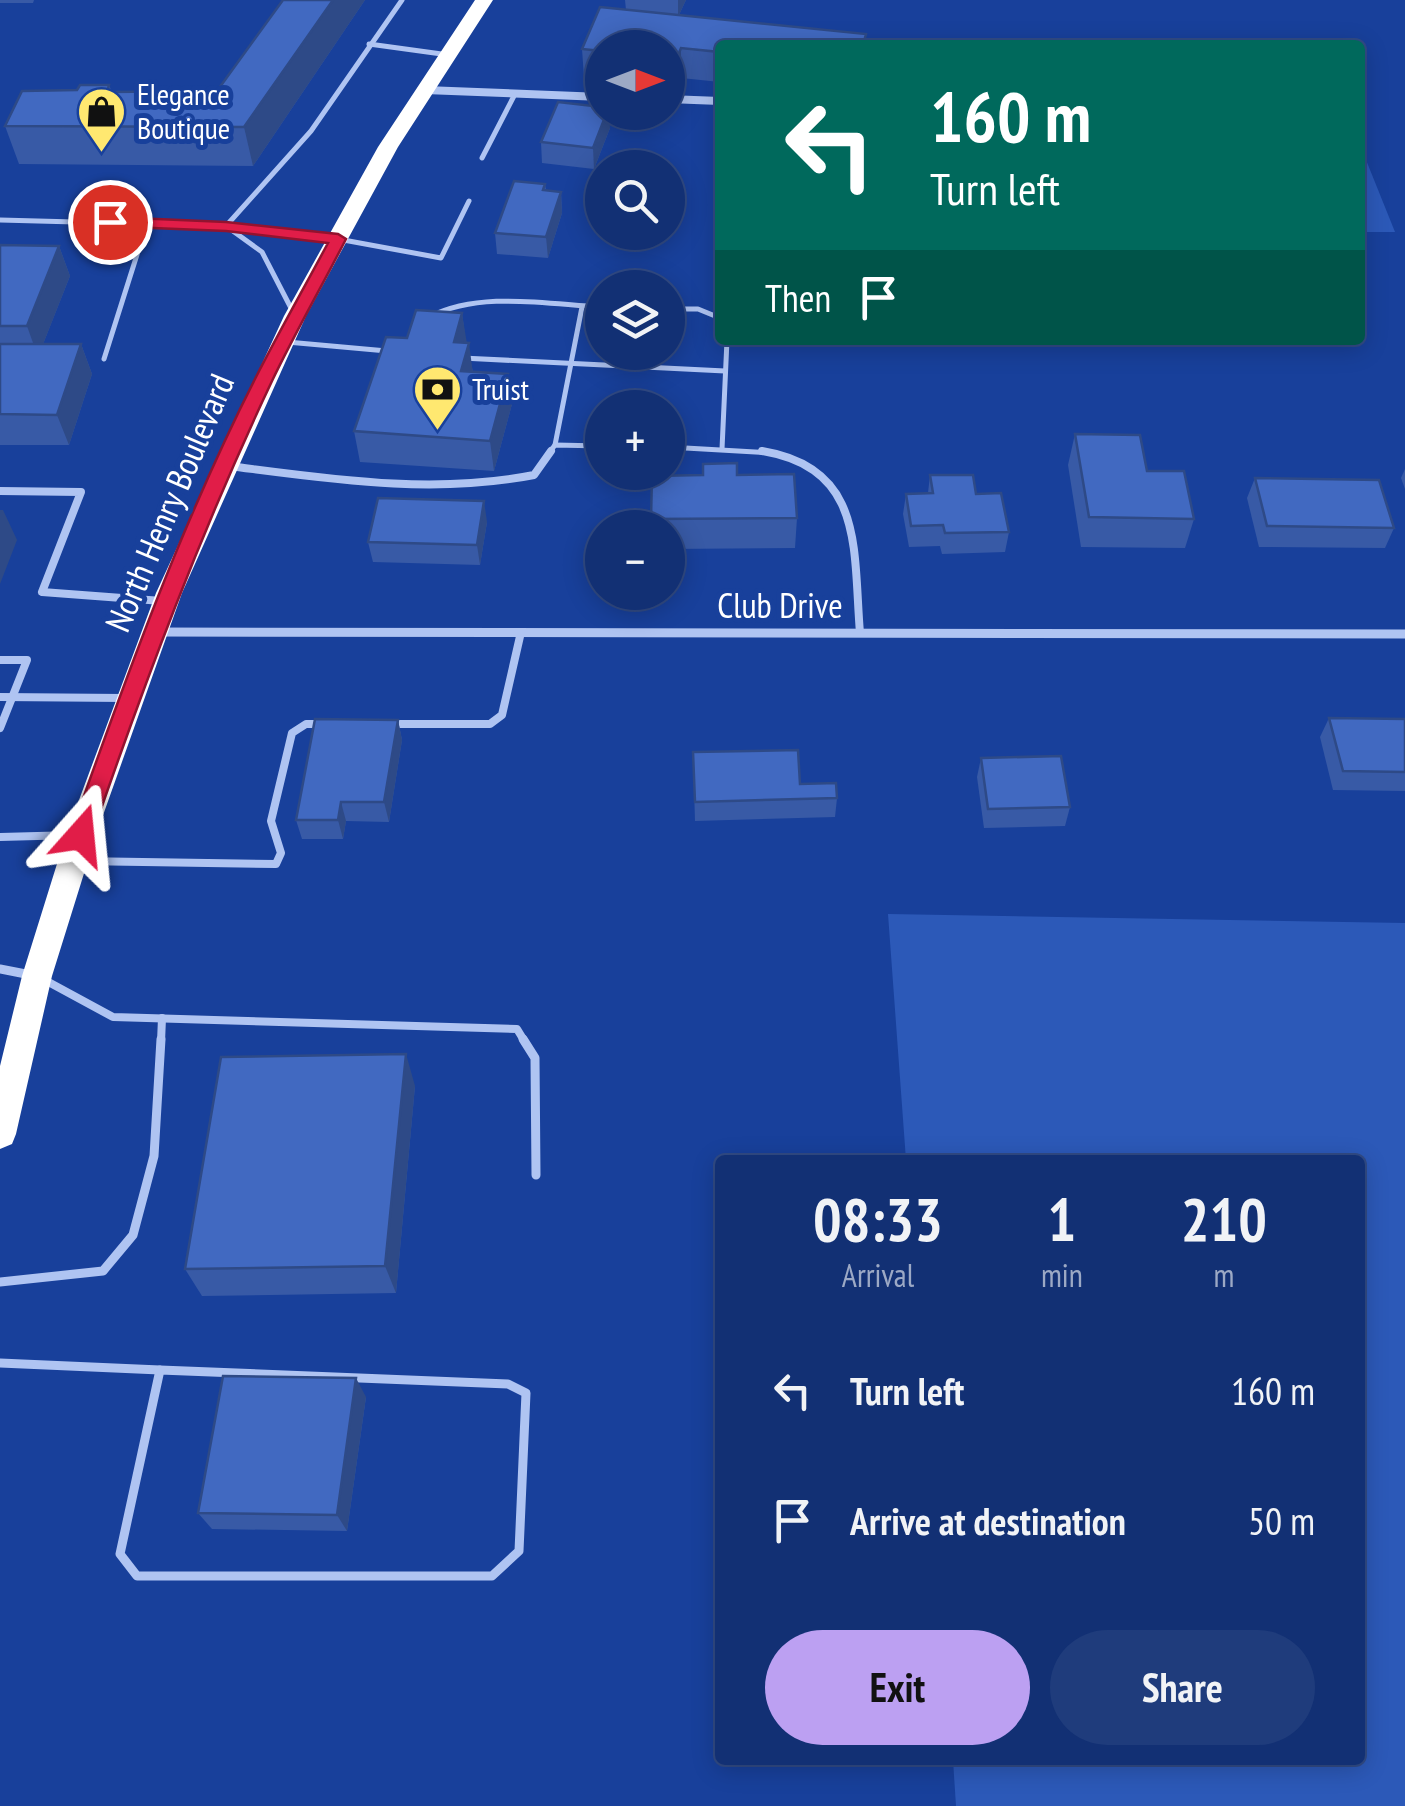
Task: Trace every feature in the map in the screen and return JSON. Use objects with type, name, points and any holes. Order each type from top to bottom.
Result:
[{"type":"highway","name":"North Henry Boulevard","points":[[0,1134],[38,976],[77,848],[166,601],[224,465],[295,316],[388,147],[484,0]]},
{"type":"street","points":[[425,90],[585,96]]},
{"type":"street","points":[[685,100],[715,101]]},
{"type":"street","name":"Club Drive","points":[[155,632],[1405,634]]},
{"type":"street","points":[[0,969],[38,976]]},
{"type":"lane","points":[[226,226],[310,132],[402,0]]},
{"type":"lane","points":[[369,44],[449,54]]},
{"type":"lane","points":[[482,158],[515,94]]},
{"type":"lane","points":[[0,220],[226,226],[338,239],[442,258],[469,201]]},
{"type":"lane","points":[[104,360],[147,223]]},
{"type":"lane","points":[[226,226],[262,252],[295,316]]},
{"type":"lane","points":[[424,320],[438,310],[467,304],[585,306]]},
{"type":"lane","points":[[224,465],[380,482],[507,482],[534,475],[555,444],[582,306]]},
{"type":"lane","points":[[685,309],[715,316]]},
{"type":"lane","points":[[386,351],[398,341]]},
{"type":"lane","points":[[282,342],[401,353]]},
{"type":"lane","points":[[722,448],[726,345]]},
{"type":"lane","points":[[462,358],[725,371]]},
{"type":"lane","points":[[555,444],[585,445]]},
{"type":"lane","points":[[685,447],[754,449],[797,459],[826,476],[843,502],[850,527],[860,633]]},
{"type":"lane","points":[[0,491],[81,492],[42,592],[166,601]]},
{"type":"lane","points":[[384,724],[490,724],[502,716],[521,632]]},
{"type":"lane","points":[[0,660],[26,660],[0,728]]},
{"type":"lane","points":[[0,697],[129,698]]},
{"type":"lane","points":[[0,838],[276,864],[281,853],[271,821],[292,733],[306,724],[326,724]]},
{"type":"lane","points":[[38,976],[113,1016],[516,1030],[535,1058],[536,1175]]},
{"type":"lane","points":[[0,1282],[103,1272],[133,1236],[154,1156],[162,1018]]},
{"type":"lane","points":[[0,1363],[160,1369],[508,1384],[526,1393],[519,1551],[492,1576],[136,1576],[120,1554],[160,1369]]},
{"type":"shaded area","points":[[1365,157],[1395,232],[1365,232]]},
{"type":"shaded area","points":[[888,914],[1405,923],[1405,1806],[956,1806],[953,1765],[1365,1765],[1365,1155],[906,1155]]},
{"type":"building","points":[[283,0],[333,0],[244,127],[5,126],[22,91],[109,85],[107,92],[217,91]]},
{"type":"building","points":[[600,7],[866,34],[864,40],[715,40],[715,51],[685,48],[685,30],[590,30]]},
{"type":"building","points":[[558,102],[585,105],[585,130],[600,130],[593,148],[541,142]]},
{"type":"building","points":[[514,181],[545,184],[543,190],[561,192],[546,237],[495,233]]},
{"type":"building","points":[[0,245],[59,246],[27,326],[0,326]]},
{"type":"building","name":"Truist","points":[[416,310],[462,313],[454,342],[469,343],[461,371],[508,374],[490,441],[354,431],[386,337],[407,338]]},
{"type":"building","points":[[0,344],[81,344],[57,415],[0,414]]},
{"type":"building","points":[[1075,434],[1140,435],[1147,471],[1184,471],[1194,519],[1089,517]]},
{"type":"building","points":[[737,463],[737,475],[794,474],[797,518],[685,519],[685,510],[651,510],[652,490],[685,490],[685,475],[703,475],[703,464]]},
{"type":"building","points":[[930,475],[973,475],[976,494],[1001,493],[1009,532],[945,533],[943,525],[911,526],[906,494],[933,493]]},
{"type":"building","points":[[1255,478],[1379,480],[1394,528],[1267,526]]},
{"type":"building","points":[[378,498],[484,501],[477,545],[368,542]]},
{"type":"building","points":[[1329,718],[1405,719],[1405,772],[1343,771]]},
{"type":"building","points":[[315,719],[398,720],[384,802],[341,802],[338,820],[296,820]]},
{"type":"building","points":[[798,750],[800,784],[836,783],[837,798],[695,802],[693,752]]},
{"type":"building","points":[[1061,756],[1070,807],[988,809],[981,758]]},
{"type":"building","points":[[406,1054],[385,1266],[185,1269],[221,1057]]},
{"type":"building","points":[[223,1376],[356,1378],[337,1515],[198,1513]]},
{"type":"place","name":"Elegance Boutique","points":[[102,154]]},
{"type":"place","name":"Truist","points":[[437,432]]},
{"type":"route","points":[[81,835],[182,561],[264,379],[338,239],[226,226],[110,222]]}]
